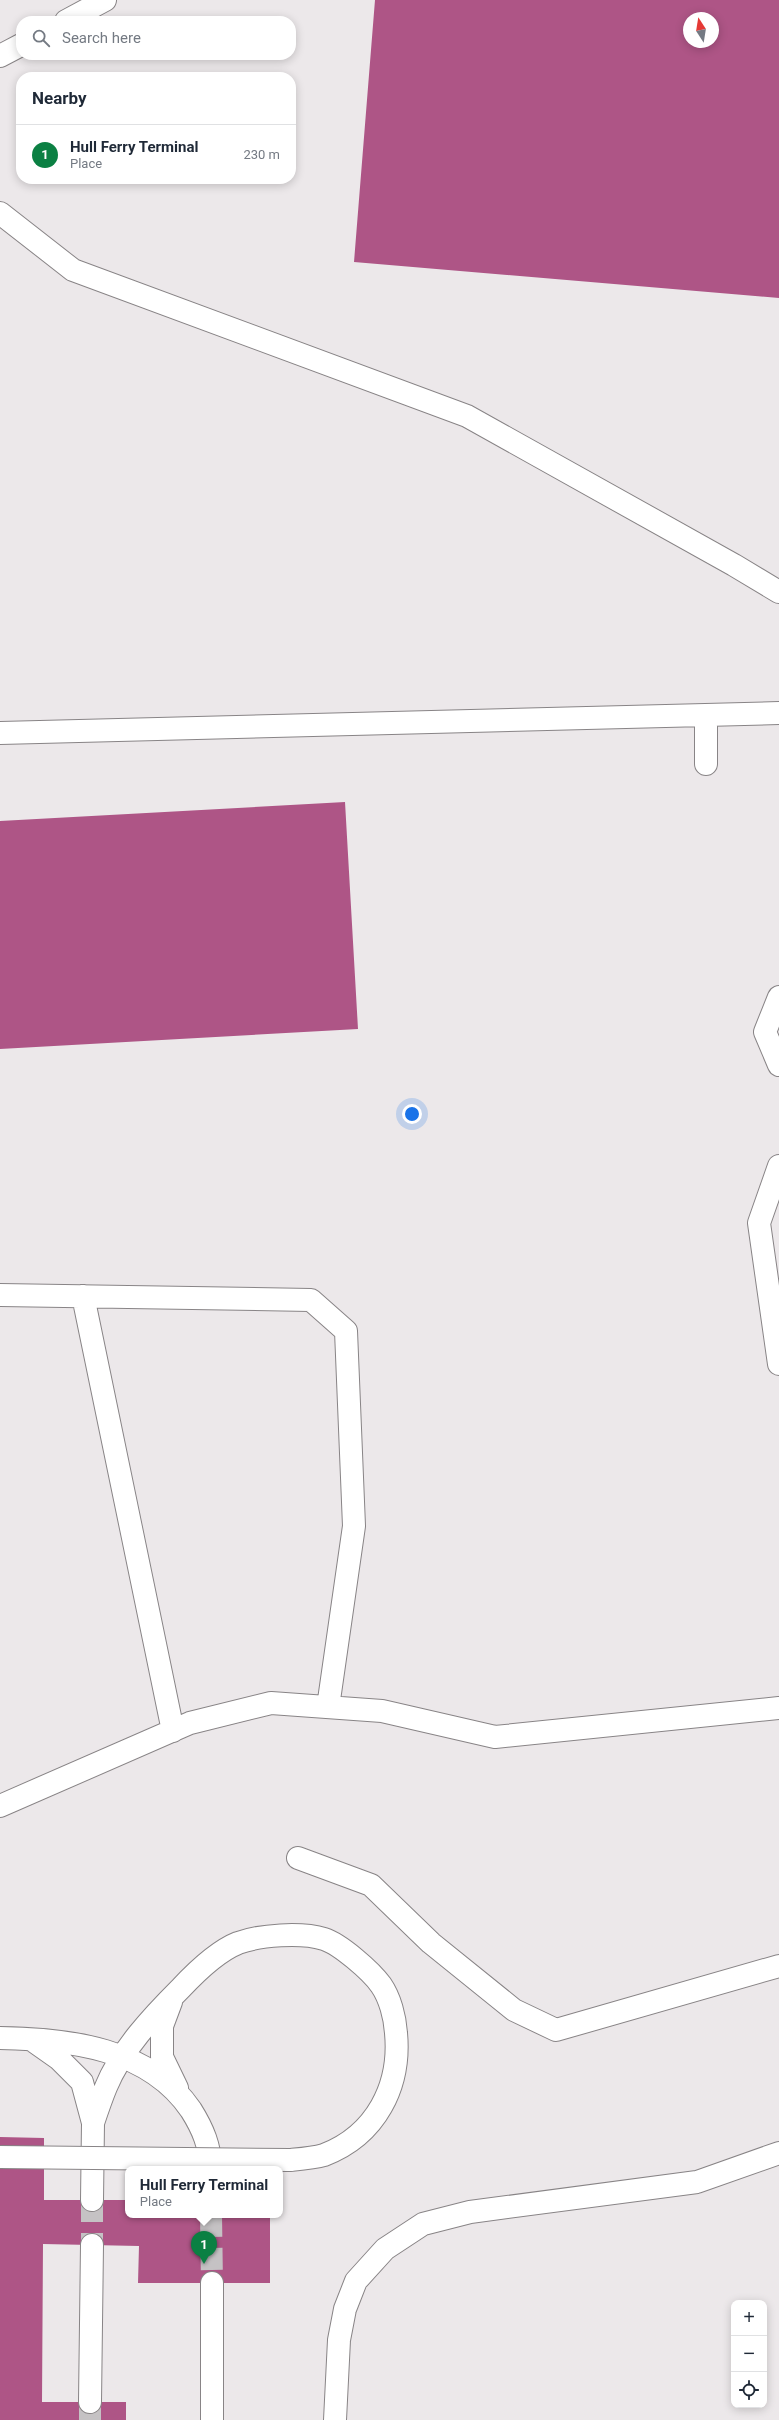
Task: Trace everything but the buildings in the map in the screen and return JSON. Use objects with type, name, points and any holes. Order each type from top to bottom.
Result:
[{"type":"street","points":[[75,16],[105,0]]},
{"type":"street","points":[[0,56],[16,48]]},
{"type":"street","points":[[0,213],[73,270],[467,416],[734,565],[779,592]]},
{"type":"street","points":[[0,732],[779,713]]},
{"type":"street","points":[[706,715],[706,764]]},
{"type":"street","points":[[779,997],[764,1032],[779,1065]]},
{"type":"street","points":[[779,1166],[759,1223],[779,1364]]},
{"type":"street","points":[[0,1295],[311,1300],[346,1331],[354,1526],[328,1707]]},
{"type":"street","points":[[83,1296],[173,1731]]},
{"type":"street","points":[[0,1806],[190,1723],[271,1703],[382,1711],[495,1737],[779,1708]]},
{"type":"street","points":[[298,1858],[371,1884],[432,1943],[514,2010],[556,2030],[779,1966]]},
{"type":"street","points":[[0,2157],[290,2160],[324,2155],[356,2138],[376,2116],[392,2088],[398,2053],[395,2016],[381,1985],[357,1960],[324,1939],[283,1934],[238,1943],[202,1966],[173,1995],[148,2024],[123,2056],[106,2085],[93,2123]]},
{"type":"street","points":[[173,1995],[162,2026],[162,2057],[181,2096],[198,2121],[210,2149],[211,2166]]},
{"type":"street","points":[[0,2038],[80,2044],[123,2056],[154,2072],[181,2096]]},
{"type":"street","points":[[29,2039],[59,2059],[82,2082],[93,2123],[92,2200]]},
{"type":"street","points":[[335,2420],[339,2340],[345,2308],[356,2281],[386,2249],[423,2224],[470,2212],[697,2182],[779,2153]]},
{"type":"street","points":[[90,2402],[92,2245]]},
{"type":"street","points":[[212,2283],[212,2420]]},
{"type":"tunnel","points":[[92,2200],[92,2245]]},
{"type":"tunnel","points":[[211,2218],[212,2283]]},
{"type":"tunnel","points":[[90,2402],[90,2420]]},
{"type":"place","name":"Hull Ferry Terminal","points":[[204,2264]]}]
